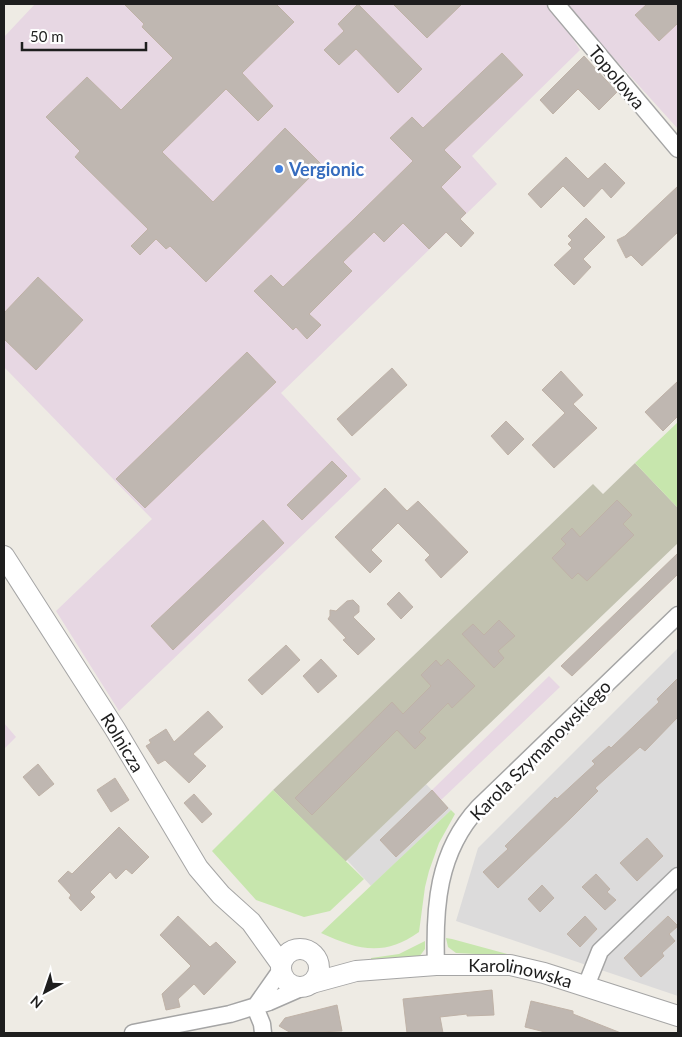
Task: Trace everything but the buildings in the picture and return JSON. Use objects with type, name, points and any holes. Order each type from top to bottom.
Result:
[{"type":"street","name":"Topolowa","points":[[556,4],[678,150]]},
{"type":"street","name":"Rolnicza","points":[[4,556],[115,729],[198,868],[221,895],[251,922],[306,953]]},
{"type":"street","name":"Karola Szymanowskiego","points":[[436,965],[435,927],[438,887],[450,850],[467,822],[479,807],[678,615]]},
{"type":"street","points":[[586,986],[600,952],[678,876]]},
{"type":"street","name":"Rolnicza","points":[[251,922],[281,967]]},
{"type":"street","name":"Karolinowska","points":[[306,953],[356,971]]},
{"type":"street","points":[[263,1033],[262,1024],[255,1006],[281,967],[287,954],[306,953],[319,967],[318,973],[307,986],[295,987],[285,981],[281,967]]},
{"type":"street","name":"Karolinowska","points":[[133,1033],[230,1014],[307,986],[356,971],[436,965],[510,965],[586,986],[678,1016]]},
{"type":"shaded area","points":[[35,4],[546,4],[561,20],[580,50],[472,156],[497,184],[281,393],[361,479],[119,711],[56,611],[152,519],[4,367],[4,37]]},
{"type":"shaded area","points":[[565,4],[678,4],[678,129],[576,16]]},
{"type":"shaded area","points":[[635,463],[678,508],[678,543],[345,862],[273,790],[593,484],[603,494]]},
{"type":"shaded area","points":[[678,648],[678,996],[456,921],[478,848]]},
{"type":"shaded area","points":[[549,676],[560,687],[441,800],[432,790]]},
{"type":"shaded area","points":[[4,723],[16,737],[4,749]]},
{"type":"shaded area","points":[[426,784],[451,810],[371,886],[347,860]]},
{"type":"green space","points":[[678,422],[678,508],[635,463]]},
{"type":"green space","points":[[273,790],[364,879],[330,911],[304,917],[256,900],[212,851]]},
{"type":"green space","points":[[451,810],[455,814],[439,843],[429,871],[419,932],[406,940],[382,948],[359,947],[321,933]]},
{"type":"green space","points":[[446,938],[526,959],[456,953],[448,947]]},
{"type":"green space","points":[[425,941],[425,949],[419,957],[371,962],[371,958],[399,954]]},
{"type":"place","name":"Vergionic","points":[[279,169]]}]
